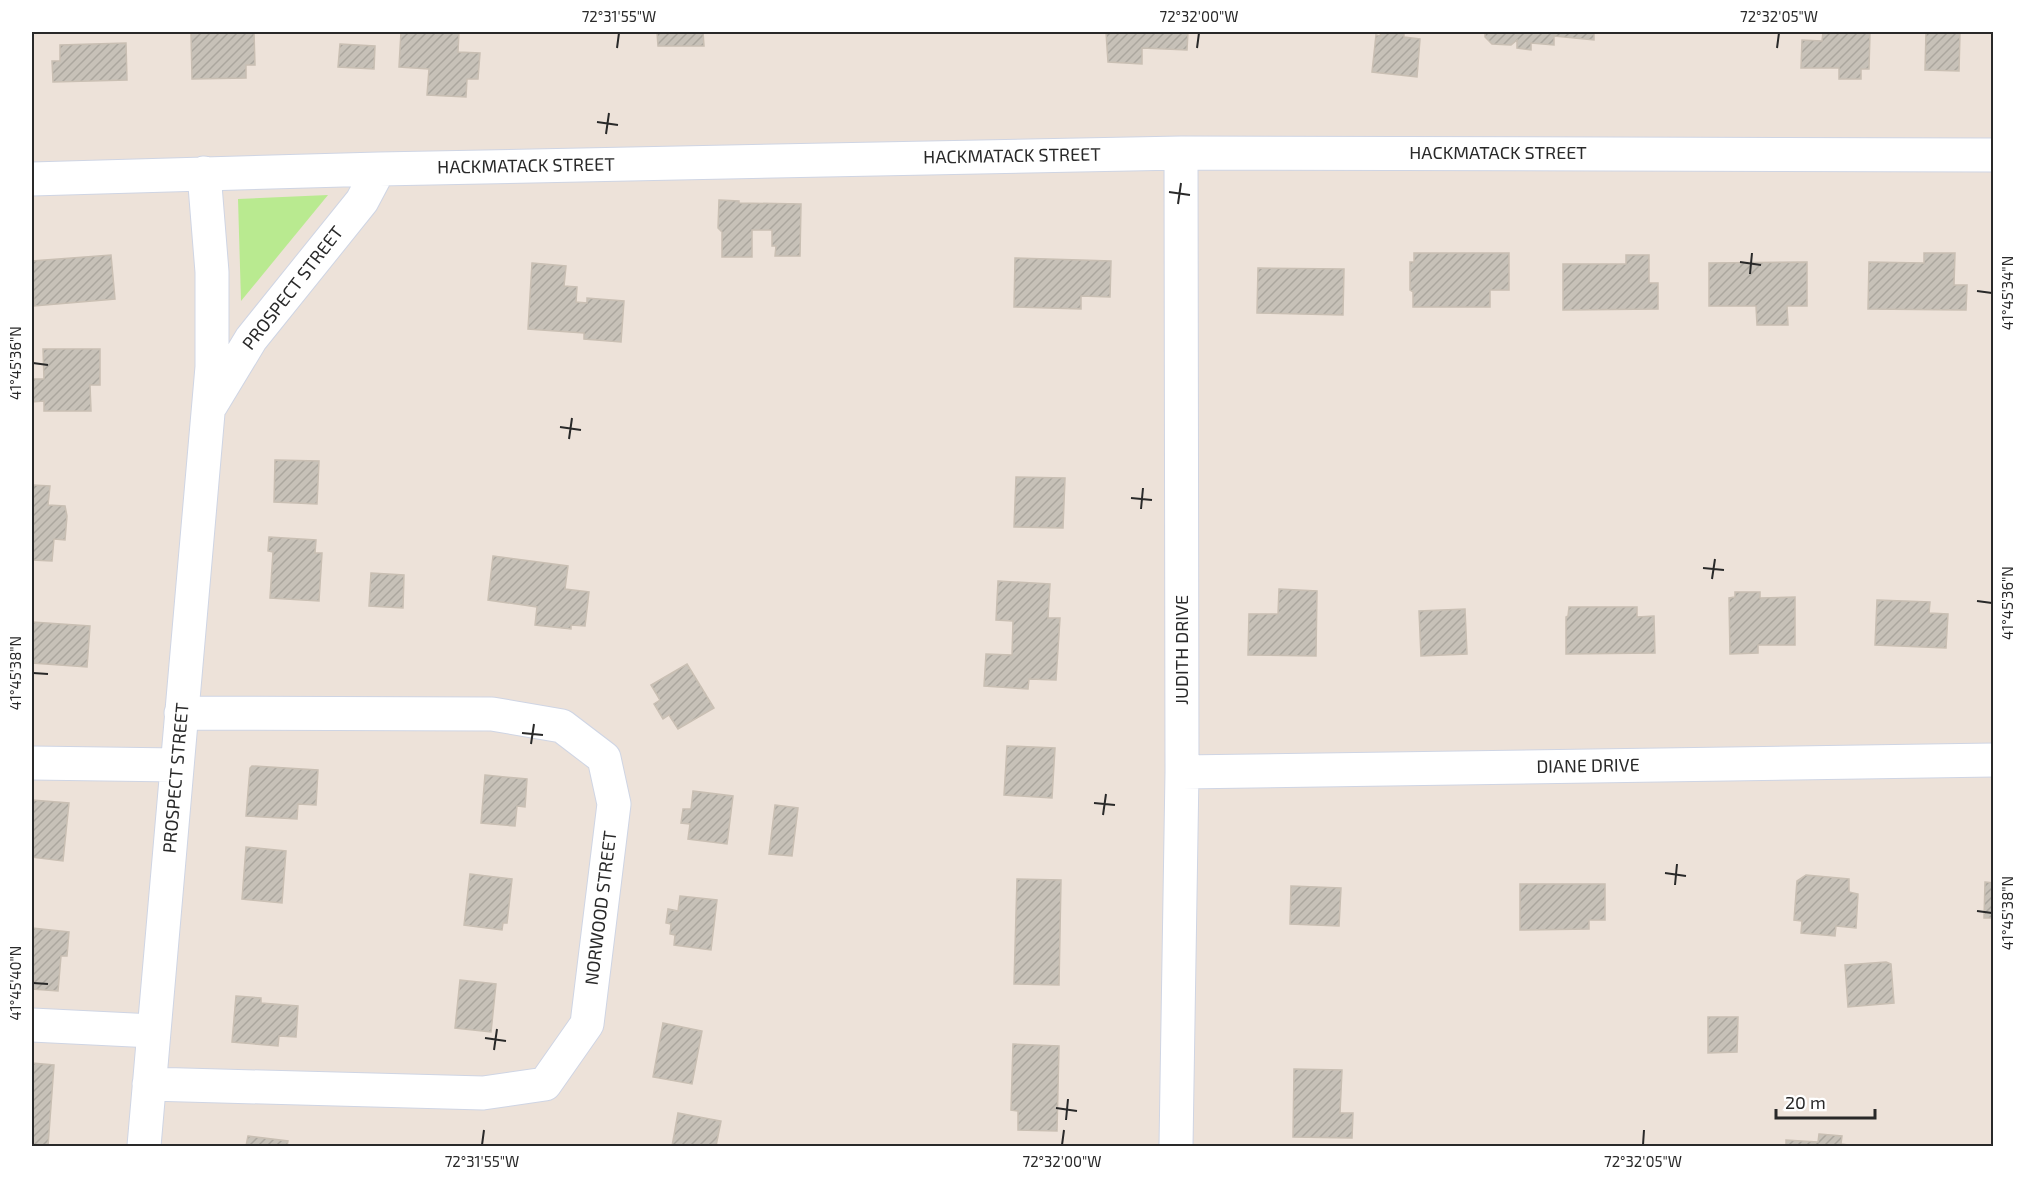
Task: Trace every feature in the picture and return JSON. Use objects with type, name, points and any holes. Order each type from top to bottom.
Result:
[{"type":"street","name":"HACKMATACK STREET","points":[[32,179],[379,169],[1181,153],[1994,155]]},
{"type":"street","name":"JUDITH DRIVE","points":[[1176,1146],[1182,772],[1181,153]]},
{"type":"street","name":"PROSPECT STREET","points":[[208,409],[251,339],[362,201],[379,169]]},
{"type":"street","name":"PROSPECT STREET","points":[[144,1146],[212,367],[212,272],[204,173]]},
{"type":"street","name":"NORWOOD STREET","points":[[149,1084],[483,1093],[545,1084],[587,1024],[614,804],[604,758],[562,726],[492,714],[181,713]]},
{"type":"street","name":"DIANE DRIVE","points":[[1182,772],[1994,760]]},
{"type":"street","points":[[32,763],[177,765]]},
{"type":"street","points":[[32,1025],[153,1031]]},
{"type":"green space","points":[[328,195],[241,301],[238,199]]},
{"type":"building","points":[[254,32],[255,65],[246,65],[246,78],[192,79],[191,33]]},
{"type":"building","points":[[401,32],[459,32],[458,52],[480,53],[478,79],[467,79],[466,97],[427,95],[429,69],[399,67]]},
{"type":"building","points":[[657,32],[703,32],[704,46],[658,46]]},
{"type":"building","points":[[1106,32],[1188,32],[1187,50],[1142,48],[1142,64],[1108,62]]},
{"type":"building","points":[[1381,32],[1404,32],[1404,37],[1420,39],[1417,77],[1372,72],[1376,35],[1380,36]]},
{"type":"building","points":[[1485,32],[1594,32],[1594,40],[1554,36],[1554,45],[1531,43],[1531,50],[1517,48],[1517,40],[1511,45],[1492,44],[1485,37]]},
{"type":"building","points":[[1823,32],[1870,32],[1869,69],[1861,69],[1861,79],[1839,79],[1839,68],[1801,68],[1802,40],[1822,41]]},
{"type":"building","points":[[1926,32],[1960,32],[1959,71],[1925,70]]},
{"type":"building","points":[[126,43],[127,80],[53,82],[52,61],[60,61],[60,45]]},
{"type":"building","points":[[340,44],[375,46],[374,69],[338,67]]},
{"type":"building","points":[[719,200],[739,201],[739,203],[801,204],[800,256],[775,256],[776,246],[772,246],[772,230],[752,230],[752,257],[722,257],[722,232],[718,228]]},
{"type":"building","points":[[1414,253],[1509,253],[1509,290],[1490,290],[1490,307],[1413,307],[1413,292],[1410,290],[1410,262],[1414,262]]},
{"type":"building","points":[[1924,253],[1955,253],[1954,285],[1967,285],[1966,310],[1868,309],[1869,262],[1924,263]]},
{"type":"building","points":[[111,255],[115,299],[34,306],[32,261]]},
{"type":"building","points":[[1626,255],[1649,255],[1649,283],[1658,283],[1658,309],[1563,310],[1563,264],[1626,264]]},
{"type":"building","points":[[1015,258],[1111,261],[1110,297],[1081,296],[1081,309],[1014,307]]},
{"type":"building","points":[[1807,262],[1807,306],[1787,306],[1788,325],[1757,325],[1756,306],[1709,306],[1709,263]]},
{"type":"building","points":[[532,263],[566,266],[564,286],[577,287],[576,302],[587,303],[587,298],[624,301],[621,342],[584,339],[584,333],[528,329]]},
{"type":"building","points":[[1258,268],[1344,269],[1343,315],[1257,313]]},
{"type":"building","points":[[43,349],[100,349],[100,385],[90,385],[91,411],[44,411],[44,401],[32,402],[32,379],[44,379]]},
{"type":"building","points":[[275,460],[319,461],[317,504],[274,502]]},
{"type":"building","points":[[1016,477],[1065,478],[1063,528],[1014,527]]},
{"type":"building","points":[[32,485],[50,486],[48,505],[65,506],[67,516],[65,540],[54,539],[52,561],[32,560]]},
{"type":"building","points":[[269,537],[316,540],[315,553],[322,553],[319,601],[270,598],[273,552],[268,551]]},
{"type":"building","points":[[493,556],[568,566],[565,589],[589,592],[585,626],[571,625],[571,629],[535,625],[537,607],[488,600]]},
{"type":"building","points":[[371,573],[404,575],[403,608],[369,606]]},
{"type":"building","points":[[998,581],[1050,584],[1048,618],[1060,618],[1056,680],[1029,679],[1028,689],[984,686],[986,654],[1012,655],[1013,621],[996,620]]},
{"type":"building","points":[[1279,589],[1317,591],[1316,656],[1248,655],[1249,614],[1278,614]]},
{"type":"building","points":[[1735,592],[1760,592],[1760,598],[1795,597],[1795,645],[1758,645],[1758,653],[1730,654],[1729,598],[1735,597]]},
{"type":"building","points":[[1877,600],[1930,602],[1929,613],[1948,614],[1946,648],[1875,645]]},
{"type":"building","points":[[1569,607],[1637,607],[1637,617],[1654,616],[1655,653],[1566,654],[1566,617]]},
{"type":"building","points":[[1465,609],[1467,654],[1421,656],[1419,611]]},
{"type":"building","points":[[32,622],[90,626],[87,667],[32,663]]},
{"type":"building","points":[[687,664],[714,708],[678,729],[669,715],[663,719],[654,704],[660,700],[651,685]]},
{"type":"building","points":[[1007,746],[1055,748],[1052,798],[1004,795]]},
{"type":"building","points":[[252,766],[318,770],[316,805],[298,804],[297,819],[246,816]]},
{"type":"building","points":[[485,775],[527,779],[525,807],[517,806],[515,826],[481,823]]},
{"type":"building","points":[[693,791],[733,796],[727,844],[688,839],[690,824],[681,823],[683,809],[691,809]]},
{"type":"building","points":[[32,800],[69,803],[63,861],[32,857]]},
{"type":"building","points":[[775,805],[798,808],[792,856],[769,854]]},
{"type":"building","points":[[246,847],[286,851],[282,903],[242,899]]},
{"type":"building","points":[[470,874],[512,879],[507,923],[503,923],[502,930],[464,925]]},
{"type":"building","points":[[1806,875],[1849,879],[1849,892],[1858,894],[1856,928],[1836,926],[1835,936],[1801,933],[1802,921],[1794,920],[1797,881]]},
{"type":"building","points":[[1017,879],[1061,880],[1059,985],[1014,984]]},
{"type":"building","points":[[1985,882],[1994,883],[1994,918],[1984,918]]},
{"type":"building","points":[[1520,884],[1605,884],[1605,920],[1589,920],[1589,929],[1520,930]]},
{"type":"building","points":[[1291,886],[1341,888],[1339,926],[1290,924]]},
{"type":"building","points":[[680,896],[717,900],[711,950],[674,945],[675,935],[670,934],[671,924],[666,923],[668,909],[678,911]]},
{"type":"building","points":[[32,928],[69,932],[67,956],[61,956],[58,991],[32,989]]},
{"type":"building","points":[[1886,962],[1891,964],[1894,1003],[1848,1007],[1845,965]]},
{"type":"building","points":[[460,980],[496,984],[491,1032],[455,1028]]},
{"type":"building","points":[[236,996],[261,998],[261,1003],[298,1006],[296,1037],[279,1036],[278,1046],[232,1042]]},
{"type":"building","points":[[1708,1017],[1738,1017],[1737,1052],[1708,1053]]},
{"type":"building","points":[[663,1023],[702,1031],[692,1084],[653,1077]]},
{"type":"building","points":[[1013,1044],[1059,1046],[1057,1131],[1018,1130],[1018,1111],[1011,1110]]},
{"type":"building","points":[[32,1063],[54,1065],[48,1146],[32,1146]]},
{"type":"building","points":[[1294,1069],[1342,1070],[1340,1113],[1353,1113],[1352,1138],[1293,1137]]},
{"type":"building","points":[[678,1113],[721,1121],[716,1146],[672,1146]]},
{"type":"building","points":[[1819,1134],[1842,1136],[1841,1144],[1848,1146],[1786,1146],[1786,1140],[1818,1142]]},
{"type":"building","points":[[248,1136],[288,1141],[287,1146],[246,1146]]}]
